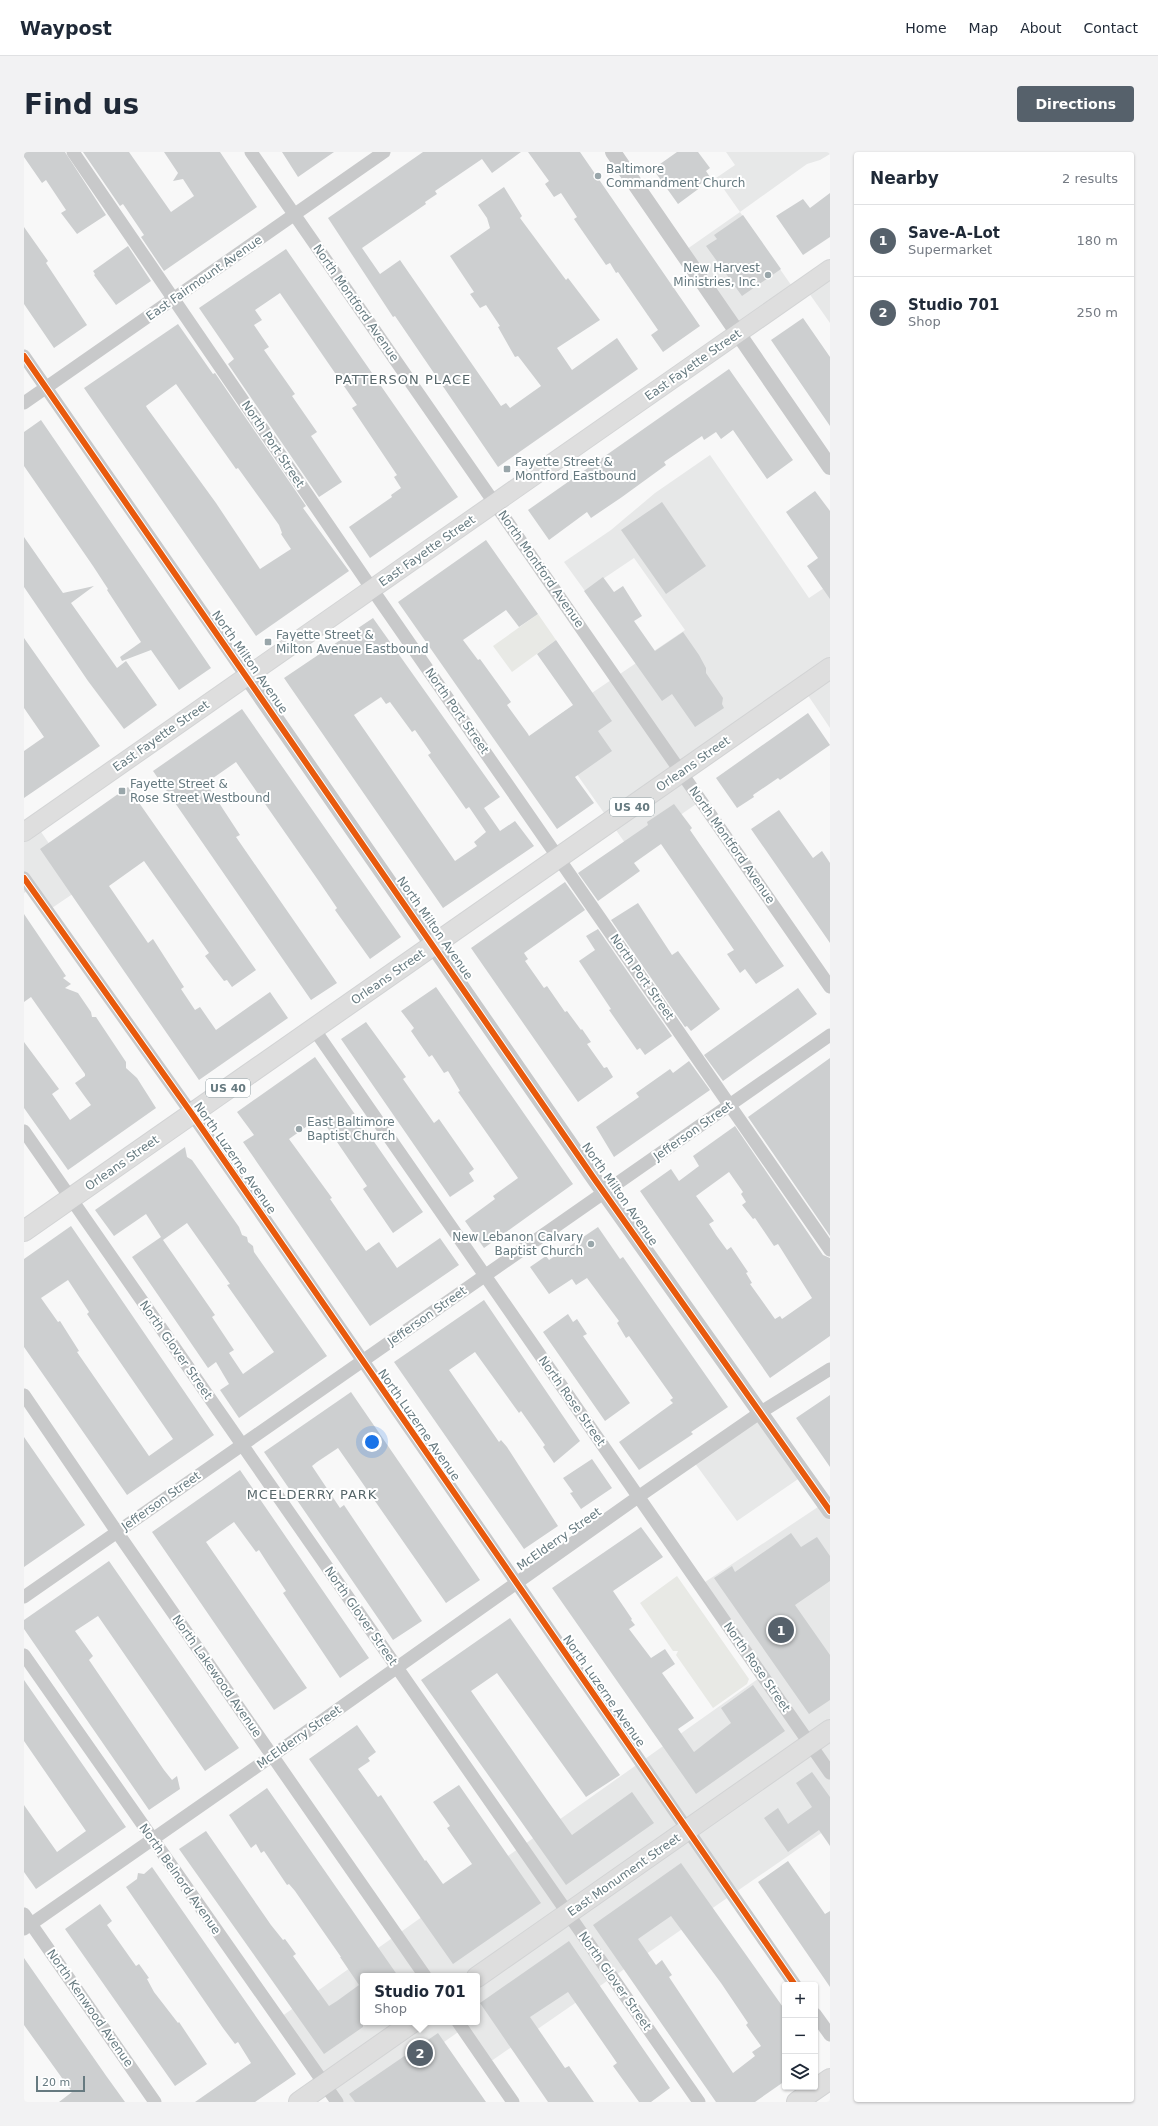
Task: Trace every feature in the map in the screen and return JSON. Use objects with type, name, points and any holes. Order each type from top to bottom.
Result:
[{"type":"main road","name":"East Fayette Street","points":[[24,832],[830,269]]},
{"type":"main road","name":"Orleans Street","points":[[24,1231],[830,668]]},
{"type":"main road","name":"East Monument Street","points":[[480,1976],[830,1730]]},
{"type":"main road","points":[[299,2102],[409,2025]]},
{"type":"main road","points":[[797,2102],[830,2079]]},
{"type":"street","name":"North Port Street","points":[[72,152],[174,298],[372,589],[731,1105],[830,1250]]},
{"type":"street","name":"North Montford Avenue","points":[[251,152],[830,986]]},
{"type":"street","name":"East Fairmount Avenue","points":[[24,403],[384,152]]},
{"type":"street","points":[[613,152],[830,467]]},
{"type":"street","name":"North Milton Avenue","points":[[24,356],[604,1192],[830,1511]]},
{"type":"street","name":"North Luzerne Avenue","points":[[24,878],[192,1114],[362,1362],[793,1982]]},
{"type":"street","name":"North Rose Street","points":[[314,1029],[830,1773]]},
{"type":"street","name":"Jefferson Street","points":[[24,1597],[830,1035]]},
{"type":"street","name":"North Glover Street","points":[[24,1131],[699,2102]]},
{"type":"street","name":"McElderry Street","points":[[26,1922],[153,1839],[761,1412],[830,1369]]},
{"type":"street","name":"North Lakewood Avenue","points":[[24,1395],[117,1532],[424,1973]]},
{"type":"street","name":"North Belnord Avenue","points":[[24,1655],[337,2102]]},
{"type":"street","name":"North Kenwood Avenue","points":[[26,1922],[155,2102]]},
{"type":"street","points":[[818,2018],[830,2034]]},
{"type":"street","points":[[460,2025],[513,2102]]},
{"type":"shaded area","points":[[726,152],[830,152],[830,154],[820,160],[807,164],[740,212],[716,178],[735,165]]},
{"type":"shaded area","points":[[740,212],[796,292],[735,335],[680,254]]},
{"type":"shaded area","points":[[830,268],[830,323],[804,286]]},
{"type":"shaded area","points":[[710,455],[809,598],[830,584],[830,728],[803,688],[681,776],[699,802],[630,850],[543,726],[685,630],[634,558],[585,591],[564,562],[611,530],[655,493]]},
{"type":"shaded area","points":[[538,614],[556,640],[512,672],[493,646]]},
{"type":"shaded area","points":[[35,823],[80,889],[49,910],[33,887],[24,893],[24,831]]},
{"type":"shaded area","points":[[763,1416],[804,1475],[737,1521],[694,1462]]},
{"type":"shaded area","points":[[824,1503],[830,1512],[830,1827],[487,2064],[464,2028],[401,2072],[420,2102],[337,2102],[278,2019],[762,1676],[699,1586]]},
{"type":"shaded area","points":[[677,1576],[749,1679],[747,1684],[713,1708],[676,1655],[678,1651],[673,1651],[640,1603]]},
{"type":"building","points":[[24,152],[65,152],[106,215],[77,234],[61,213],[66,210],[46,180],[42,183],[24,157]]},
{"type":"building","points":[[83,152],[129,152],[171,212],[194,196],[183,179],[173,181],[178,173],[164,152],[220,152],[257,207],[164,271],[141,237],[144,235],[123,204],[120,206]]},
{"type":"building","points":[[282,152],[334,152],[298,177]]},
{"type":"building","points":[[423,152],[521,152],[492,173],[482,159],[435,191],[437,194],[425,202],[426,204],[362,248],[380,274],[400,260],[501,406],[506,403],[510,408],[541,386],[518,356],[515,357],[498,327],[500,326],[486,305],[480,308],[470,294],[474,292],[450,256],[490,228],[487,218],[478,205],[504,187],[522,216],[520,218],[566,280],[568,278],[600,320],[557,348],[572,370],[617,338],[638,369],[498,467],[395,316],[393,317],[328,218]]},
{"type":"building","points":[[528,152],[580,152],[700,326],[663,352],[651,335],[658,330],[618,272],[616,273],[610,263],[606,265],[574,219],[577,217],[561,193],[554,197],[545,184],[549,181]]},
{"type":"building","points":[[677,152],[698,152],[710,168],[706,171],[710,177],[699,185],[701,187],[678,204],[653,169]]},
{"type":"building","points":[[830,193],[830,237],[803,255],[776,216],[803,199],[810,208]]},
{"type":"building","points":[[743,215],[781,269],[742,296],[706,246],[717,239],[714,235]]},
{"type":"building","points":[[24,227],[48,261],[46,263],[87,325],[54,348],[24,304]]},
{"type":"building","points":[[128,246],[151,281],[116,305],[94,275],[95,274],[93,271]]},
{"type":"building","points":[[286,249],[458,497],[370,558],[349,527],[392,497],[391,495],[401,488],[394,477],[397,475],[352,408],[357,405],[280,293],[255,310],[262,320],[254,325],[269,347],[264,350],[295,394],[292,396],[317,432],[311,436],[342,482],[319,497],[228,364],[234,359],[199,308]]},
{"type":"building","points":[[803,318],[830,357],[830,426],[771,340]]},
{"type":"building","points":[[178,324],[213,374],[215,373],[306,506],[303,508],[349,571],[256,636],[84,388]],"holes":[[[176,384],[236,469],[238,468],[279,525],[281,534],[291,549],[260,569],[216,503],[146,406]]]},
{"type":"building","points":[[729,369],[793,460],[767,479],[733,430],[721,439],[716,432],[704,440],[702,436],[664,462],[666,465],[622,497],[591,518],[587,512],[549,540],[528,510]]},
{"type":"building","points":[[41,420],[211,668],[179,690],[151,650],[122,661],[120,657],[141,642],[93,566],[24,466],[24,432]]},
{"type":"building","points":[[815,491],[830,511],[830,599],[807,566],[818,558],[786,512]]},
{"type":"building","points":[[662,502],[706,566],[666,594],[621,530]]},
{"type":"building","points":[[24,537],[63,593],[94,586],[71,603],[117,668],[126,661],[157,705],[124,729],[88,681],[24,587]]},
{"type":"building","points":[[486,540],[538,614],[519,627],[506,610],[463,640],[478,660],[480,659],[511,702],[507,705],[529,736],[573,705],[537,654],[556,640],[612,721],[598,731],[612,751],[575,777],[594,803],[557,829],[398,602]]},
{"type":"building","points":[[603,577],[614,592],[623,586],[642,616],[634,621],[655,651],[683,632],[699,655],[706,668],[706,673],[723,698],[722,704],[724,708],[695,727],[672,694],[662,701],[584,591]]},
{"type":"building","points":[[373,618],[500,797],[484,808],[500,831],[515,821],[534,846],[443,908],[284,678]],"holes":[[[381,697],[386,704],[390,702],[412,732],[415,730],[431,753],[428,755],[466,809],[469,807],[486,832],[474,842],[477,846],[455,861],[354,715]]]},
{"type":"building","points":[[24,638],[100,746],[24,798],[24,751],[44,737],[24,708]]},
{"type":"building","points":[[242,709],[401,937],[370,959],[335,910],[337,908],[318,880],[236,762],[206,783],[240,835],[236,837],[337,983],[311,1000],[153,771]]},
{"type":"building","points":[[808,713],[830,745],[780,780],[778,778],[737,808],[716,778]]},
{"type":"building","points":[[128,787],[256,970],[232,987],[227,980],[224,981],[205,956],[209,953],[144,861],[109,886],[148,943],[153,939],[184,987],[181,989],[195,1010],[200,1007],[216,1030],[270,992],[288,1018],[199,1080],[40,849]]},
{"type":"building","points":[[674,804],[692,828],[690,830],[784,966],[756,984],[745,969],[740,973],[727,954],[734,950],[661,844],[634,863],[640,871],[598,901],[578,873],[648,825],[647,822]]},
{"type":"building","points":[[779,810],[813,858],[822,851],[830,863],[830,943],[751,829]]},
{"type":"building","points":[[565,882],[585,910],[524,953],[528,959],[525,961],[544,988],[547,986],[565,1012],[567,1011],[581,1030],[582,1029],[591,1042],[587,1044],[604,1068],[607,1067],[613,1077],[578,1102],[471,948]]},
{"type":"building","points":[[638,903],[672,955],[678,951],[720,1009],[691,1031],[687,1026],[685,1027],[611,920]]},
{"type":"building","points":[[24,914],[66,976],[63,978],[71,984],[65,988],[78,993],[91,1012],[92,1017],[96,1017],[126,1062],[126,1068],[137,1078],[156,1108],[68,1170],[24,1108],[24,1042],[59,1089],[52,1094],[70,1120],[91,1105],[75,1083],[85,1076],[85,1074],[31,997],[24,1002]]},
{"type":"building","points":[[598,929],[672,1036],[645,1055],[640,1048],[637,1050],[609,1010],[611,1009],[579,961],[595,950],[586,936]]},
{"type":"building","points":[[436,987],[573,1184],[484,1248],[465,1221],[495,1199],[493,1196],[518,1178],[458,1092],[460,1091],[448,1071],[444,1073],[432,1055],[429,1057],[411,1031],[414,1028],[401,1011]]},
{"type":"building","points":[[798,988],[817,1014],[723,1081],[704,1055]]},
{"type":"building","points":[[366,1022],[406,1077],[403,1079],[434,1123],[439,1119],[474,1169],[469,1173],[474,1181],[450,1197],[341,1039]]},
{"type":"building","points":[[315,1057],[423,1212],[393,1233],[363,1189],[367,1186],[320,1117],[289,1139],[332,1198],[330,1199],[366,1251],[379,1242],[397,1268],[440,1238],[459,1265],[370,1326],[243,1142],[254,1135],[237,1112]]},
{"type":"building","points":[[830,1058],[830,1236],[748,1117]]},
{"type":"building","points":[[689,1061],[710,1090],[614,1157],[596,1127],[639,1097],[636,1093],[670,1069],[673,1073]]},
{"type":"building","points":[[735,1126],[823,1255],[830,1258],[830,1336],[770,1378],[640,1191],[671,1169],[679,1181],[699,1166],[693,1156]],"holes":[[[729,1172],[743,1192],[741,1194],[746,1202],[742,1205],[753,1219],[755,1218],[774,1246],[778,1244],[812,1298],[782,1319],[780,1316],[775,1319],[750,1284],[752,1283],[746,1273],[748,1272],[731,1247],[727,1250],[716,1235],[709,1224],[714,1221],[696,1196]]]},
{"type":"building","points":[[185,1147],[187,1157],[192,1160],[239,1227],[242,1235],[247,1237],[248,1242],[253,1246],[254,1252],[327,1356],[239,1418],[220,1390],[229,1384],[216,1362],[208,1368],[132,1257],[161,1237],[146,1214],[114,1236],[95,1210]],"holes":[[[187,1223],[230,1284],[227,1285],[274,1352],[243,1374],[229,1353],[234,1350],[212,1317],[215,1315],[163,1240]]]},
{"type":"building","points":[[71,1226],[214,1435],[127,1495],[24,1347],[24,1259]],"holes":[[[68,1280],[89,1312],[87,1314],[173,1439],[149,1456],[77,1352],[79,1351],[60,1321],[58,1322],[41,1298]]]},
{"type":"building","points":[[598,1227],[620,1259],[623,1257],[728,1407],[691,1432],[693,1434],[639,1470],[619,1442],[673,1403],[670,1400],[673,1398],[629,1336],[626,1338],[617,1323],[619,1321],[587,1278],[576,1285],[572,1279],[549,1294],[530,1267],[546,1256],[549,1260]]},
{"type":"building","points":[[484,1300],[580,1441],[554,1463],[543,1447],[545,1445],[521,1411],[519,1413],[475,1352],[449,1370],[499,1442],[501,1440],[507,1447],[558,1526],[524,1549],[394,1362]]},
{"type":"building","points":[[568,1314],[573,1322],[577,1319],[587,1334],[583,1336],[630,1403],[605,1421],[543,1332]]},
{"type":"building","points":[[351,1392],[480,1580],[446,1603],[338,1448],[317,1462],[312,1466],[340,1508],[344,1505],[422,1621],[393,1640],[264,1452]]},
{"type":"building","points":[[830,1395],[830,1467],[796,1418]]},
{"type":"building","points":[[24,1437],[85,1525],[24,1567]]},
{"type":"building","points":[[592,1459],[612,1488],[581,1509],[570,1493],[573,1492],[563,1478]]},
{"type":"building","points":[[240,1470],[369,1658],[340,1678],[283,1593],[286,1591],[259,1550],[256,1552],[234,1522],[206,1542],[307,1688],[274,1710],[152,1532]]},
{"type":"building","points":[[641,1527],[663,1557],[613,1591],[635,1625],[629,1629],[651,1658],[665,1649],[675,1664],[662,1673],[694,1718],[678,1729],[694,1752],[731,1723],[721,1708],[753,1685],[785,1731],[696,1794],[552,1588]]},
{"type":"building","points":[[791,1533],[801,1547],[817,1537],[830,1556],[830,1581],[795,1605],[830,1655],[830,1700],[809,1714],[714,1578],[732,1566],[735,1572]]},
{"type":"building","points":[[109,1561],[239,1748],[205,1771],[98,1616],[75,1631],[93,1656],[89,1660],[164,1770],[172,1780],[177,1776],[180,1789],[149,1810],[24,1629],[24,1620]]},
{"type":"building","points":[[510,1618],[620,1775],[586,1797],[497,1673],[471,1691],[547,1800],[572,1835],[632,1792],[654,1823],[566,1885],[421,1680]]},
{"type":"building","points":[[24,1680],[126,1827],[36,1889],[24,1872],[24,1805],[57,1852],[86,1831],[24,1741]]},
{"type":"building","points":[[357,1725],[376,1752],[368,1758],[370,1761],[358,1769],[378,1797],[381,1795],[425,1861],[426,1860],[443,1884],[472,1864],[447,1828],[450,1826],[433,1802],[459,1785],[541,1903],[453,1964],[309,1759]]},
{"type":"building","points":[[812,1772],[830,1797],[830,1846],[819,1830],[788,1852],[764,1818],[778,1808],[788,1824],[812,1807],[796,1783]]},
{"type":"building","points":[[267,1788],[396,1973],[360,1973],[360,2025],[363,2025],[363,2027],[324,2054],[179,1849],[206,1831],[271,1925],[283,1940],[285,1939],[296,1954],[293,1956],[329,2006],[337,2001],[359,1985],[295,1891],[289,1884],[287,1885],[264,1851],[261,1853],[256,1844],[251,1848],[229,1815]]},
{"type":"building","points":[[788,1861],[825,1914],[830,1911],[830,1987],[758,1882]]},
{"type":"building","points":[[681,1863],[782,2006],[782,2083],[755,2102],[716,2102],[593,1925]],"holes":[[[671,1916],[721,1983],[748,2023],[746,2025],[761,2046],[752,2052],[755,2056],[733,2073],[669,1977],[672,1975],[662,1960],[656,1965],[638,1939]]]},
{"type":"building","points":[[152,1867],[296,2074],[255,2102],[195,2102],[251,2063],[238,2042],[235,2044],[223,2028],[126,1887],[137,1879],[138,1873],[144,1874]]},
{"type":"building","points":[[100,1904],[112,1921],[107,1925],[136,1966],[139,1964],[149,1978],[147,1979],[154,1992],[178,2023],[179,2022],[207,2064],[175,2086],[65,1929]]},
{"type":"building","points":[[569,1941],[670,2088],[651,2102],[639,2102],[613,2066],[617,2063],[568,1992],[530,2017],[565,2068],[569,2066],[594,2102],[548,2102],[480,2003]]},
{"type":"building","points":[[24,1958],[125,2102],[59,2102],[72,2092],[24,2025]]},
{"type":"building","points":[[438,2033],[486,2102],[355,2102],[349,2094]]},
{"type":"cycle path","points":[[24,356],[593,1177],[830,1511]]},
{"type":"cycle path","points":[[24,878],[192,1114],[793,1982]]},
{"type":"place","name":"Baltimore Commandment Church","points":[[598,176]]},
{"type":"place","name":"New Harvest Ministries, Inc.","points":[[768,275]]},
{"type":"place","name":"Fayette Street & Montford Eastbound","points":[[507,469]]},
{"type":"place","name":"Fayette Street & Milton Avenue Eastbound","points":[[268,642]]},
{"type":"place","name":"Fayette Street & Rose Street Westbound","points":[[122,791]]},
{"type":"place","name":"East Baltimore Baptist Church","points":[[299,1129]]},
{"type":"place","name":"New Lebanon Calvary Baptist Church","points":[[591,1244]]},
{"type":"place","name":"Save-A-Lot","points":[[781,1630]]},
{"type":"place","name":"Studio 701","points":[[420,2053]]},
{"type":"district","name":"PATTERSON PLACE","points":[[403,379]]},
{"type":"district","name":"MCELDERRY PARK","points":[[312,1494]]}]
